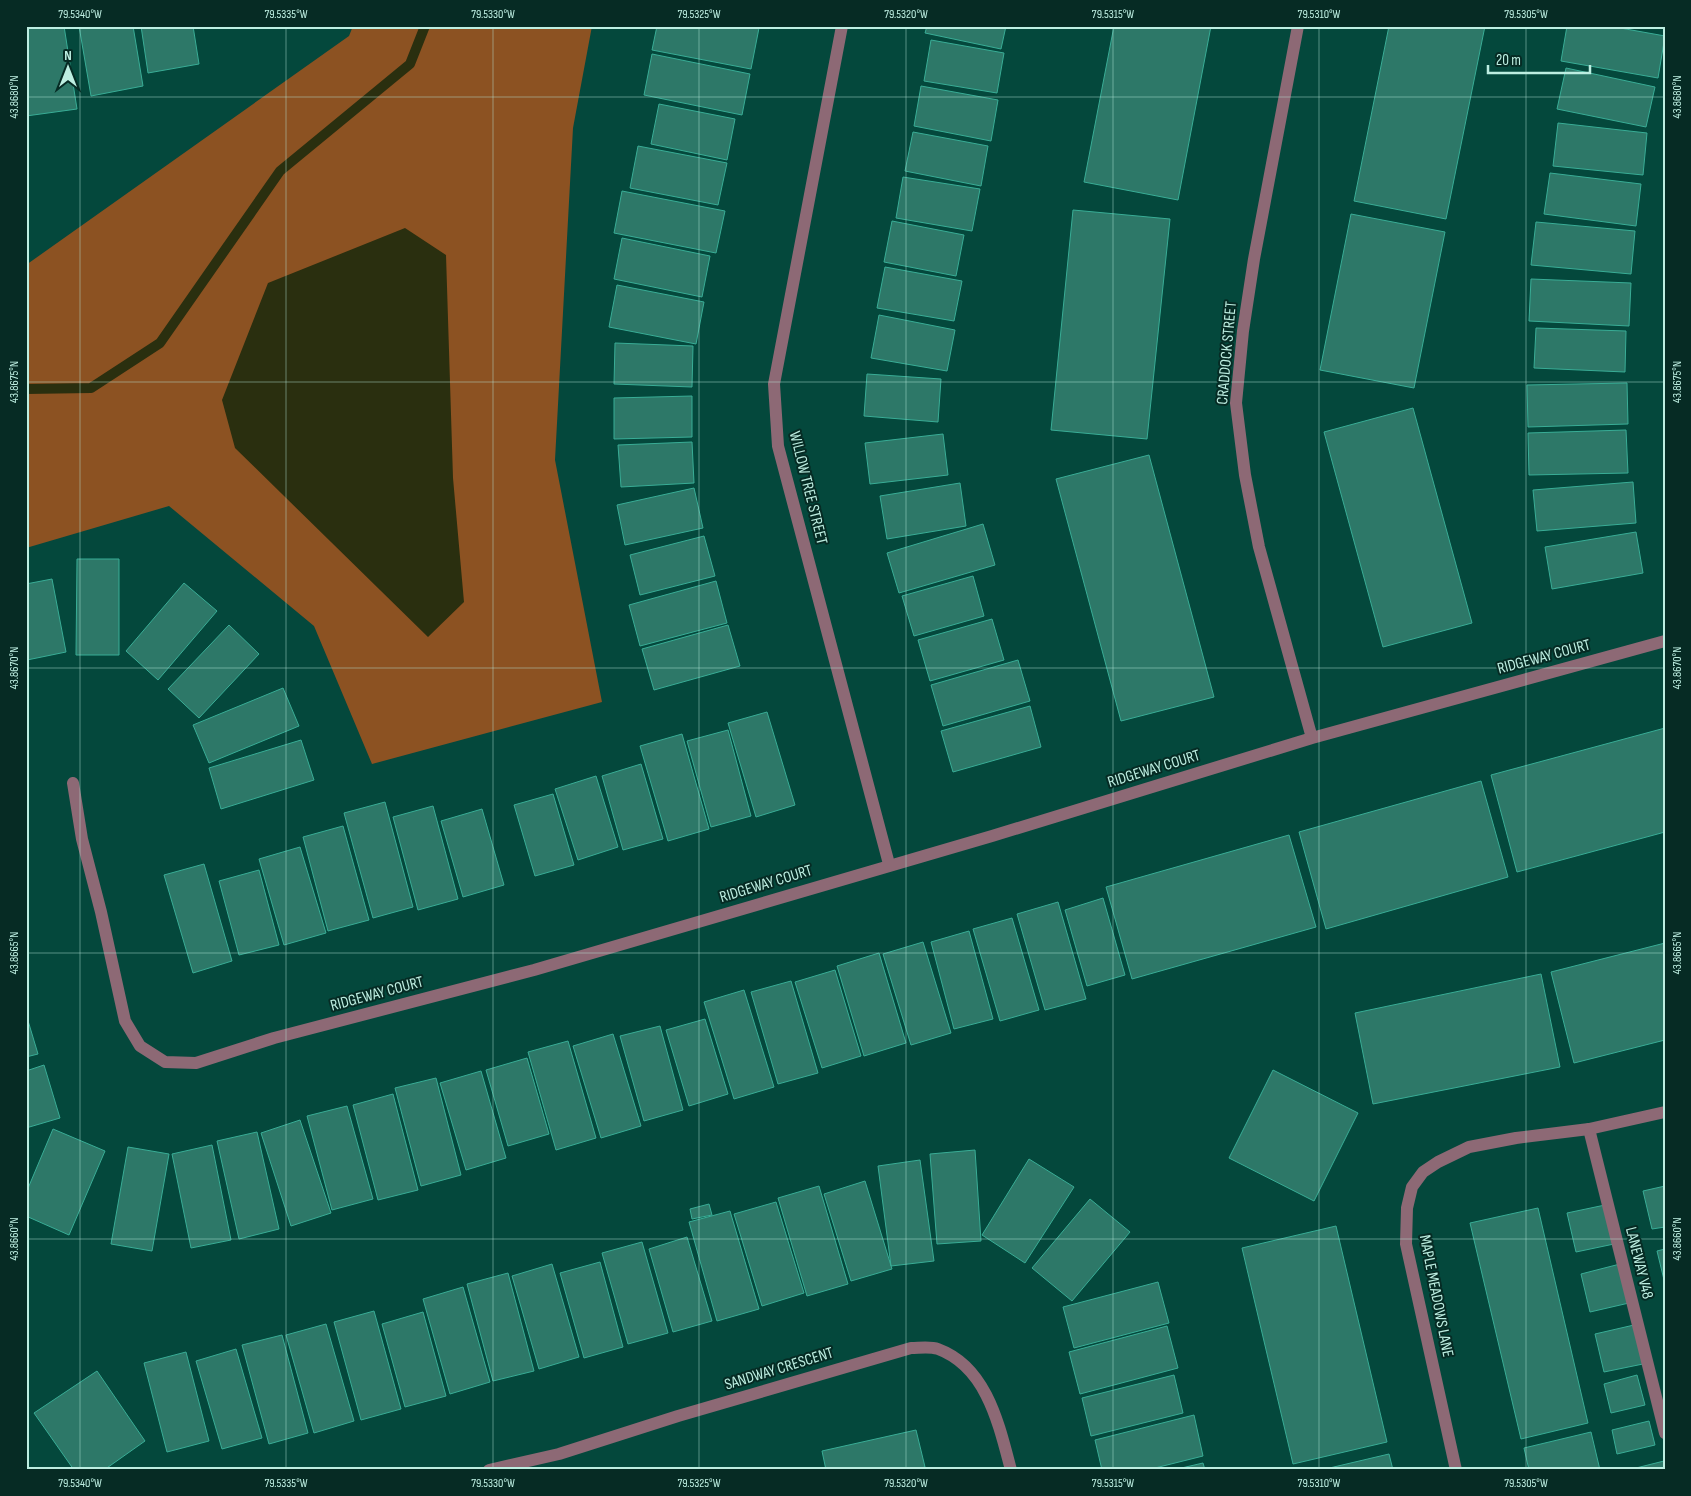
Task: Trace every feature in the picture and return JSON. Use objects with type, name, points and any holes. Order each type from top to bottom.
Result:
[{"type":"street","name":"WILLOW TREE STREET","points":[[842,26],[774,384],[778,446],[889,864]]},
{"type":"street","name":"CRADDOCK STREET","points":[[1298,26],[1252,268],[1243,331],[1236,403],[1245,475],[1259,547],[1312,738]]},
{"type":"street","name":"RIDGEWAY COURT","points":[[73,783],[82,840],[101,912],[125,1020],[140,1046],[165,1062],[196,1063],[274,1038],[534,970],[889,864],[992,836],[1312,738],[1665,641]]},
{"type":"street","name":"MAPLE MEADOWS LANE","points":[[1456,1470],[1406,1244],[1407,1208],[1412,1187],[1423,1172],[1470,1147],[1516,1138],[1589,1129],[1665,1112]]},
{"type":"street","name":"LANEWAY V48","points":[[1589,1129],[1665,1434]]},
{"type":"street","name":"SANDWAY CRESCENT","points":[[489,1470],[559,1454],[678,1416],[911,1348],[936,1348],[957,1359],[977,1380],[997,1416],[1011,1470]]},
{"type":"shaded area","points":[[353,26],[592,26],[573,128],[555,460],[602,702],[372,764],[314,626],[169,506],[26,548],[26,265],[349,36]]},
{"type":"shaded area","points":[[405,228],[446,255],[453,478],[464,602],[428,637],[235,448],[222,400],[268,283]]},
{"type":"building","points":[[64,26],[77,109],[26,116],[26,27]]},
{"type":"building","points":[[79,26],[133,26],[143,86],[91,96]]},
{"type":"building","points":[[141,26],[193,26],[199,64],[148,73]]},
{"type":"building","points":[[657,26],[759,28],[751,69],[652,50]]},
{"type":"building","points":[[927,26],[1006,26],[1001,49],[925,33]]},
{"type":"building","points":[[1114,26],[1211,26],[1178,200],[1084,182]]},
{"type":"building","points":[[1389,26],[1485,26],[1446,219],[1354,201]]},
{"type":"building","points":[[1567,26],[1609,26],[1665,36],[1658,78],[1561,61]]},
{"type":"building","points":[[931,40],[1004,53],[997,93],[924,81]]},
{"type":"building","points":[[652,54],[750,74],[742,115],[644,95]]},
{"type":"building","points":[[1566,68],[1655,87],[1646,127],[1557,109]]},
{"type":"building","points":[[921,86],[998,100],[991,141],[914,126]]},
{"type":"building","points":[[659,104],[735,119],[727,160],[651,144]]},
{"type":"building","points":[[1558,123],[1647,133],[1643,175],[1553,166]]},
{"type":"building","points":[[913,132],[988,146],[981,186],[905,171]]},
{"type":"building","points":[[638,146],[727,163],[718,205],[630,188]]},
{"type":"building","points":[[1550,173],[1641,184],[1636,226],[1544,214]]},
{"type":"building","points":[[903,177],[980,189],[972,231],[896,218]]},
{"type":"building","points":[[622,191],[725,211],[716,253],[614,233]]},
{"type":"building","points":[[1073,210],[1170,219],[1147,439],[1051,430]]},
{"type":"building","points":[[1351,214],[1445,232],[1414,388],[1320,370]]},
{"type":"building","points":[[892,221],[964,235],[956,276],[884,262]]},
{"type":"building","points":[[1536,222],[1635,231],[1631,274],[1531,265]]},
{"type":"building","points":[[622,238],[710,256],[702,297],[614,279]]},
{"type":"building","points":[[885,267],[962,281],[954,321],[877,308]]},
{"type":"building","points":[[1531,279],[1631,283],[1629,326],[1529,321]]},
{"type":"building","points":[[617,285],[704,302],[696,344],[609,327]]},
{"type":"building","points":[[879,315],[955,330],[947,371],[871,358]]},
{"type":"building","points":[[1536,328],[1626,331],[1625,372],[1534,368]]},
{"type":"building","points":[[615,343],[693,346],[692,387],[614,384]]},
{"type":"building","points":[[867,374],[941,379],[938,422],[864,416]]},
{"type":"building","points":[[1627,383],[1628,424],[1528,427],[1527,385]]},
{"type":"building","points":[[692,396],[692,437],[614,439],[614,398]]},
{"type":"building","points":[[1413,408],[1472,623],[1383,647],[1324,432]]},
{"type":"building","points":[[1626,430],[1628,473],[1529,475],[1528,433]]},
{"type":"building","points":[[943,434],[948,475],[870,484],[865,443]]},
{"type":"building","points":[[692,442],[694,483],[621,487],[618,445]]},
{"type":"building","points":[[1149,455],[1214,697],[1121,721],[1056,479]]},
{"type":"building","points":[[1633,482],[1636,523],[1537,531],[1533,490]]},
{"type":"building","points":[[960,483],[966,526],[887,539],[880,496]]},
{"type":"building","points":[[694,488],[703,528],[625,545],[617,505]]},
{"type":"building","points":[[983,524],[995,565],[899,593],[887,553]]},
{"type":"building","points":[[1636,532],[1643,573],[1552,589],[1545,547]]},
{"type":"building","points":[[704,536],[715,576],[640,595],[630,555]]},
{"type":"building","points":[[77,559],[119,559],[119,655],[76,655]]},
{"type":"building","points":[[973,576],[984,616],[914,636],[902,596]]},
{"type":"building","points":[[52,579],[66,652],[27,660],[26,584]]},
{"type":"building","points":[[716,581],[727,623],[640,646],[629,605]]},
{"type":"building","points":[[184,583],[217,611],[158,680],[126,651]]},
{"type":"building","points":[[992,619],[1004,660],[930,681],[918,640]]},
{"type":"building","points":[[229,625],[259,654],[199,718],[168,689]]},
{"type":"building","points":[[728,625],[740,666],[654,690],[642,649]]},
{"type":"building","points":[[1018,660],[1030,701],[943,726],[931,685]]},
{"type":"building","points":[[283,688],[299,726],[209,763],[193,725]]},
{"type":"building","points":[[1030,706],[1041,747],[953,772],[941,731]]},
{"type":"building","points":[[767,712],[795,805],[756,817],[728,723]]},
{"type":"building","points":[[1665,728],[1665,832],[1517,872],[1491,775]]},
{"type":"building","points":[[728,730],[751,816],[711,827],[687,741]]},
{"type":"building","points":[[682,734],[709,829],[668,841],[640,746]]},
{"type":"building","points":[[301,740],[314,780],[221,809],[209,768]]},
{"type":"building","points":[[641,764],[663,839],[623,850],[602,776]]},
{"type":"building","points":[[596,776],[618,847],[578,860],[555,789]]},
{"type":"building","points":[[1481,781],[1508,877],[1326,929],[1299,832]]},
{"type":"building","points":[[553,794],[574,865],[535,876],[514,805]]},
{"type":"building","points":[[385,802],[413,907],[373,918],[344,813]]},
{"type":"building","points":[[433,806],[458,899],[418,910],[393,817]]},
{"type":"building","points":[[482,809],[504,885],[463,897],[441,821]]},
{"type":"building","points":[[343,826],[369,920],[328,931],[303,837]]},
{"type":"building","points":[[1289,835],[1316,927],[1132,979],[1106,887]]},
{"type":"building","points":[[300,847],[326,933],[284,945],[259,859]]},
{"type":"building","points":[[204,864],[232,961],[193,973],[164,875]]},
{"type":"building","points":[[259,870],[279,945],[239,955],[219,881]]},
{"type":"building","points":[[1103,898],[1125,975],[1087,986],[1065,910]]},
{"type":"building","points":[[1058,902],[1086,999],[1045,1010],[1017,914]]},
{"type":"building","points":[[1012,918],[1039,1010],[1000,1021],[973,929]]},
{"type":"building","points":[[969,931],[993,1019],[954,1029],[931,942]]},
{"type":"building","points":[[923,942],[951,1033],[911,1045],[883,954]]},
{"type":"building","points":[[1665,943],[1665,1040],[1574,1063],[1551,972]]},
{"type":"building","points":[[879,953],[906,1043],[864,1056],[837,966]]},
{"type":"building","points":[[835,970],[861,1056],[822,1068],[795,982]]},
{"type":"building","points":[[1541,974],[1560,1067],[1373,1104],[1355,1013]]},
{"type":"building","points":[[791,981],[818,1073],[778,1084],[751,992]]},
{"type":"building","points":[[744,990],[774,1087],[734,1099],[704,1002]]},
{"type":"building","points":[[26,1014],[38,1054],[26,1057]]},
{"type":"building","points":[[705,1019],[728,1094],[689,1106],[666,1030]]},
{"type":"building","points":[[660,1026],[683,1110],[644,1121],[620,1036]]},
{"type":"building","points":[[613,1034],[641,1126],[601,1138],[573,1046]]},
{"type":"building","points":[[568,1041],[596,1138],[556,1150],[528,1052]]},
{"type":"building","points":[[527,1058],[549,1134],[508,1146],[486,1070]]},
{"type":"building","points":[[44,1065],[60,1118],[26,1128],[26,1071]]},
{"type":"building","points":[[1273,1070],[1358,1113],[1314,1201],[1229,1158]]},
{"type":"building","points":[[481,1071],[506,1158],[466,1170],[440,1083]]},
{"type":"building","points":[[436,1078],[461,1175],[421,1186],[395,1088]]},
{"type":"building","points":[[393,1094],[418,1190],[378,1200],[353,1105]]},
{"type":"building","points":[[347,1106],[373,1199],[332,1210],[307,1116]]},
{"type":"building","points":[[300,1120],[331,1213],[291,1226],[261,1133]]},
{"type":"building","points":[[53,1129],[105,1151],[69,1235],[26,1216],[26,1193]]},
{"type":"building","points":[[257,1132],[279,1229],[239,1239],[217,1141]]},
{"type":"building","points":[[212,1145],[231,1240],[191,1248],[172,1154]]},
{"type":"building","points":[[128,1147],[169,1154],[152,1251],[111,1244]]},
{"type":"building","points":[[975,1150],[981,1241],[937,1244],[930,1154]]},
{"type":"building","points":[[1029,1159],[1074,1187],[1025,1263],[982,1235]]},
{"type":"building","points":[[920,1160],[934,1261],[891,1266],[878,1166]]},
{"type":"building","points":[[865,1181],[892,1269],[851,1281],[824,1194]]},
{"type":"building","points":[[819,1186],[848,1284],[807,1296],[778,1198]]},
{"type":"building","points":[[1665,1186],[1665,1227],[1652,1229],[1643,1191]]},
{"type":"building","points":[[1090,1199],[1130,1232],[1072,1301],[1032,1268]]},
{"type":"building","points":[[776,1202],[804,1293],[762,1306],[734,1214]]},
{"type":"building","points":[[709,1204],[712,1215],[692,1219],[690,1209]]},
{"type":"building","points":[[1605,1205],[1614,1244],[1576,1252],[1567,1213]]},
{"type":"building","points":[[1538,1208],[1588,1423],[1521,1439],[1470,1223]]},
{"type":"building","points":[[730,1211],[759,1309],[717,1321],[689,1222]]},
{"type":"building","points":[[1336,1226],[1387,1442],[1293,1464],[1242,1248]]},
{"type":"building","points":[[687,1237],[712,1321],[673,1332],[649,1249]]},
{"type":"building","points":[[642,1242],[668,1333],[628,1344],[602,1253]]},
{"type":"building","points":[[1665,1249],[1665,1284],[1657,1251]]},
{"type":"building","points":[[600,1262],[623,1347],[584,1358],[560,1273]]},
{"type":"building","points":[[552,1264],[579,1357],[539,1369],[512,1276]]},
{"type":"building","points":[[1620,1264],[1629,1303],[1590,1312],[1581,1274]]},
{"type":"building","points":[[508,1273],[534,1371],[493,1381],[467,1284]]},
{"type":"building","points":[[1158,1282],[1169,1323],[1074,1348],[1063,1307]]},
{"type":"building","points":[[463,1287],[490,1382],[450,1394],[423,1299]]},
{"type":"building","points":[[374,1311],[401,1409],[361,1420],[334,1322]]},
{"type":"building","points":[[423,1312],[446,1396],[405,1407],[382,1324]]},
{"type":"building","points":[[326,1324],[354,1421],[314,1433],[286,1335]]},
{"type":"building","points":[[1634,1325],[1643,1364],[1604,1372],[1595,1334]]},
{"type":"building","points":[[1167,1326],[1178,1368],[1080,1394],[1069,1352]]},
{"type":"building","points":[[282,1335],[308,1433],[269,1444],[242,1345]]},
{"type":"building","points":[[236,1349],[262,1438],[222,1449],[196,1361]]},
{"type":"building","points":[[186,1352],[209,1441],[167,1452],[144,1363]]},
{"type":"building","points":[[97,1371],[145,1441],[104,1470],[74,1470],[34,1413]]},
{"type":"building","points":[[1174,1375],[1183,1413],[1091,1436],[1082,1398]]},
{"type":"building","points":[[1637,1375],[1645,1405],[1611,1413],[1604,1384]]},
{"type":"building","points":[[1194,1415],[1203,1456],[1147,1470],[1102,1470],[1095,1440]]},
{"type":"building","points":[[1649,1421],[1655,1445],[1617,1454],[1612,1430]]},
{"type":"building","points":[[916,1430],[925,1467],[913,1470],[826,1470],[822,1451]]},
{"type":"building","points":[[1591,1432],[1600,1470],[1529,1470],[1524,1448]]},
{"type":"building","points":[[1389,1454],[1393,1470],[1321,1470]]},
{"type":"building","points":[[1664,1461],[1665,1470],[1628,1470]]},
{"type":"building","points":[[1203,1463],[1205,1470],[1173,1470]]},
{"type":"waterway","points":[[26,389],[91,388],[160,343],[280,171],[410,64],[425,26]]}]
